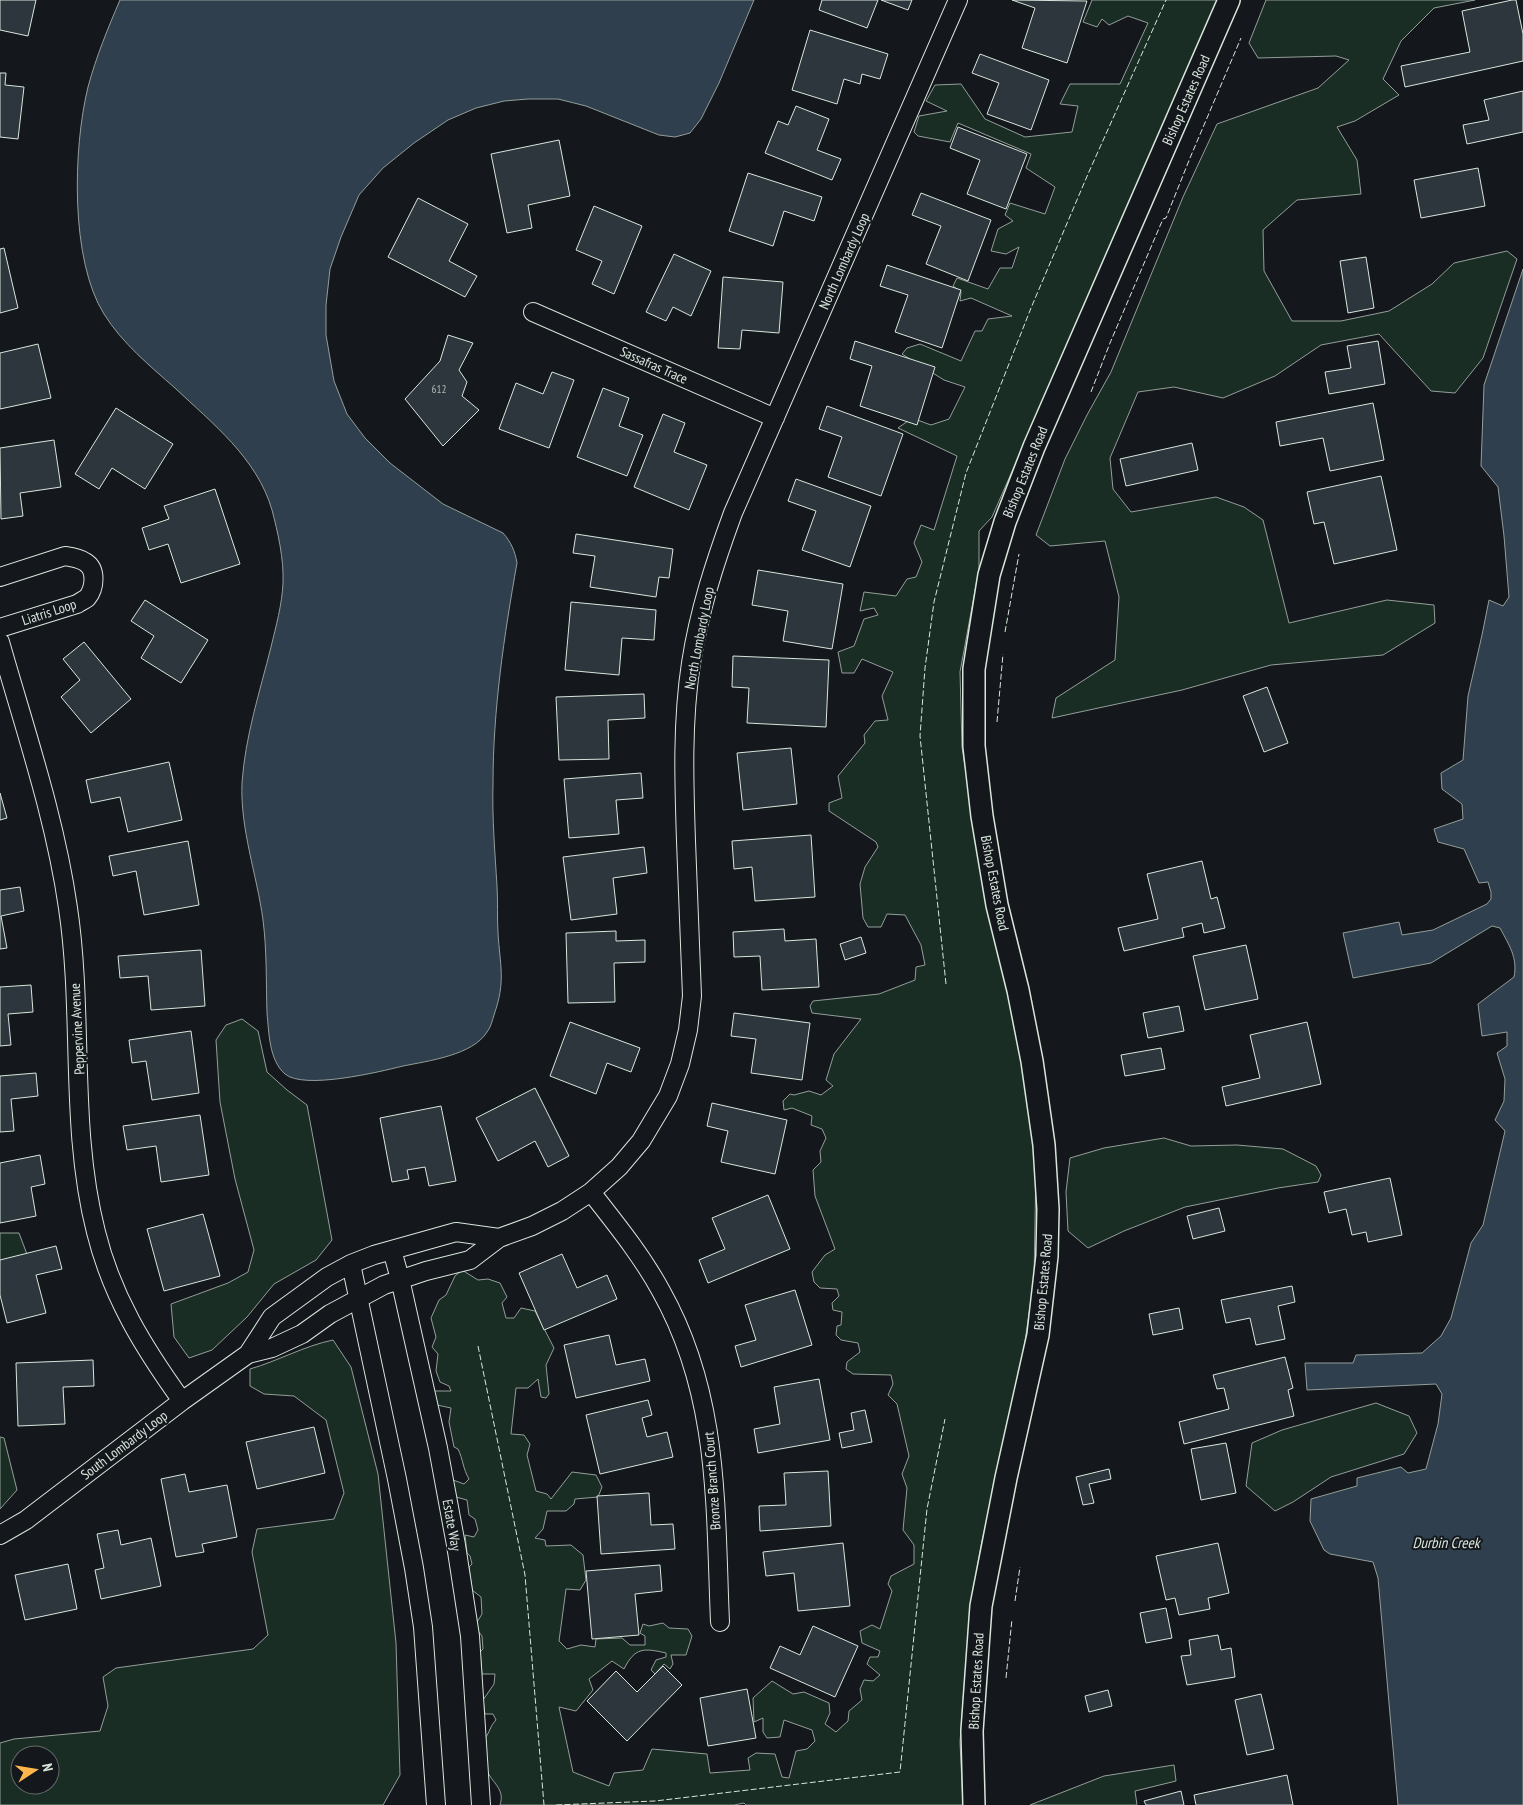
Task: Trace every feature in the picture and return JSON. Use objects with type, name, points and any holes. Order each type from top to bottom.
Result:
[{"type":"street","name":"North Lombardy Loop","points":[[392,1282],[470,1260],[499,1238],[555,1215],[591,1192],[619,1167],[641,1141],[668,1096],[680,1064],[688,1030],[692,996],[683,766],[685,714],[691,663],[701,612],[715,562],[733,514],[958,0]]},
{"type":"street","name":"Bishop Estates Road","points":[[974,1805],[972,1731],[981,1606],[1004,1488],[1038,1335],[1047,1256],[1048,1209],[1044,1145],[1032,1061],[1018,990],[997,904],[982,816],[974,746],[974,669],[989,575],[1005,522],[1034,447],[1229,0]]},
{"type":"street","name":"Sassafras Trace","points":[[533,312],[775,418]]},
{"type":"street","name":"Liatris Loop","points":[[0,577],[65,556],[86,562],[93,572],[94,585],[86,598],[76,604],[0,628]]},
{"type":"street","name":"Peppervine Avenue","points":[[0,642],[56,840],[68,908],[74,960],[85,1174],[96,1233],[112,1283],[130,1322],[151,1359],[182,1401]]},
{"type":"street","name":"Bronze Branch Court","points":[[591,1192],[639,1255],[662,1292],[682,1334],[697,1376],[707,1417],[713,1459],[720,1622]]},
{"type":"street","name":"North Lombardy Loop","points":[[374,1255],[456,1232],[499,1238]]},
{"type":"street","name":"Estate Way","points":[[392,1250],[392,1282],[408,1317],[438,1448],[456,1545],[470,1636],[481,1805]]},
{"type":"street","name":"South Lombardy Loop","points":[[248,1354],[272,1317],[327,1277],[351,1264],[374,1255]]},
{"type":"street","points":[[351,1264],[416,1578],[425,1645],[436,1805]]},
{"type":"street","name":"South Lombardy Loop","points":[[0,1535],[26,1520],[182,1401],[248,1354],[272,1348],[302,1334],[330,1314],[392,1282]]},
{"type":"green space","points":[[1092,0],[1219,0],[992,517],[979,531],[979,569],[960,672],[962,747],[980,862],[1022,1057],[1036,1167],[1034,1279],[1022,1362],[982,1541],[970,1607],[960,1742],[963,1805],[746,1805],[744,1803],[734,1805],[500,1805],[500,1791],[488,1773],[486,1766],[485,1738],[496,1720],[493,1714],[485,1714],[483,1700],[494,1684],[495,1674],[482,1674],[480,1652],[483,1649],[482,1636],[478,1631],[477,1622],[482,1614],[481,1597],[472,1590],[469,1567],[472,1564],[467,1553],[465,1535],[474,1537],[478,1530],[475,1519],[469,1515],[467,1500],[456,1497],[453,1480],[464,1484],[469,1479],[458,1449],[454,1447],[449,1422],[451,1408],[437,1405],[434,1391],[451,1391],[449,1386],[440,1382],[436,1371],[438,1354],[432,1347],[436,1337],[431,1318],[439,1300],[446,1295],[455,1276],[462,1270],[478,1280],[488,1279],[500,1283],[507,1297],[502,1303],[506,1318],[514,1318],[521,1308],[535,1311],[554,1348],[546,1365],[549,1394],[546,1398],[541,1397],[538,1379],[528,1388],[516,1388],[511,1434],[524,1435],[530,1444],[527,1455],[536,1491],[547,1494],[551,1499],[572,1472],[596,1475],[602,1487],[598,1497],[575,1499],[574,1504],[566,1511],[547,1511],[543,1529],[535,1538],[545,1540],[546,1546],[571,1545],[583,1555],[586,1580],[580,1590],[566,1589],[559,1641],[567,1649],[581,1645],[595,1647],[596,1639],[622,1638],[630,1645],[645,1645],[645,1636],[640,1633],[643,1624],[649,1626],[663,1623],[669,1628],[688,1629],[692,1636],[686,1655],[671,1655],[673,1664],[670,1669],[664,1664],[655,1674],[651,1670],[656,1660],[666,1657],[666,1653],[652,1650],[641,1651],[632,1657],[624,1669],[612,1661],[589,1679],[593,1690],[576,1711],[559,1707],[573,1772],[609,1786],[614,1773],[643,1770],[652,1749],[707,1754],[710,1773],[750,1770],[748,1758],[756,1753],[775,1754],[782,1777],[789,1778],[796,1751],[807,1749],[815,1741],[812,1730],[784,1720],[780,1737],[767,1738],[763,1732],[763,1718],[754,1722],[753,1698],[772,1681],[793,1694],[804,1692],[829,1703],[830,1713],[825,1724],[836,1732],[848,1721],[849,1711],[862,1700],[860,1689],[864,1680],[873,1681],[880,1675],[867,1664],[870,1657],[878,1657],[880,1651],[862,1643],[860,1631],[872,1625],[880,1629],[892,1591],[888,1584],[891,1576],[914,1564],[914,1545],[903,1530],[907,1488],[902,1474],[909,1456],[897,1404],[888,1395],[893,1384],[891,1375],[853,1374],[846,1369],[847,1362],[860,1352],[858,1343],[841,1340],[836,1335],[837,1326],[841,1325],[842,1312],[833,1310],[832,1303],[839,1296],[837,1289],[820,1288],[814,1282],[812,1272],[825,1255],[835,1249],[815,1196],[813,1170],[821,1162],[820,1151],[826,1138],[822,1129],[811,1125],[812,1116],[792,1108],[784,1110],[783,1101],[790,1094],[794,1095],[809,1091],[821,1095],[833,1086],[826,1080],[834,1054],[861,1019],[812,1013],[810,1006],[813,1001],[879,994],[915,980],[916,967],[925,965],[921,945],[905,915],[887,914],[881,927],[868,927],[863,918],[860,884],[865,867],[878,847],[876,842],[829,811],[829,803],[842,798],[838,776],[865,743],[864,735],[875,721],[888,720],[882,696],[893,672],[862,659],[854,673],[842,673],[838,652],[854,646],[864,619],[878,615],[874,608],[860,611],[864,592],[896,596],[907,579],[916,577],[922,562],[914,543],[921,525],[934,530],[957,456],[898,428],[912,418],[931,425],[949,419],[965,387],[944,380],[902,354],[907,348],[920,344],[961,361],[975,331],[982,331],[988,319],[1012,316],[971,298],[960,301],[961,292],[953,286],[957,278],[988,289],[1000,268],[1012,268],[1019,247],[1006,254],[991,251],[998,229],[1013,221],[1005,215],[1010,203],[1045,214],[1055,187],[1026,168],[1031,154],[958,123],[950,142],[918,136],[914,132],[919,116],[947,111],[926,101],[935,85],[961,84],[985,119],[1025,137],[1072,132],[1078,106],[1060,104],[1070,84],[1120,84],[1148,23],[1128,16],[1109,25],[1102,19],[1097,27],[1083,22]]},
{"type":"green space","points":[[1266,0],[1475,0],[1434,8],[1401,41],[1383,79],[1399,95],[1355,121],[1337,127],[1357,160],[1361,194],[1297,200],[1263,230],[1264,271],[1292,321],[1341,321],[1389,311],[1432,284],[1454,263],[1507,251],[1517,259],[1483,358],[1455,393],[1431,391],[1379,334],[1321,345],[1275,376],[1223,398],[1174,387],[1138,392],[1110,458],[1113,489],[1131,512],[1216,497],[1244,507],[1263,520],[1289,623],[1387,600],[1434,605],[1435,623],[1383,655],[1271,665],[1182,690],[1052,718],[1056,698],[1115,660],[1119,597],[1105,541],[1050,546],[1036,535],[1065,459],[1111,372],[1183,197],[1217,124],[1318,88],[1349,60],[1336,56],[1258,58],[1249,43]]},
{"type":"green space","points":[[242,1019],[258,1031],[267,1072],[307,1105],[332,1240],[316,1260],[274,1284],[247,1317],[212,1350],[189,1358],[174,1337],[171,1304],[228,1283],[248,1272],[254,1250],[235,1179],[220,1102],[216,1040],[226,1025]]},
{"type":"green space","points":[[1164,1138],[1191,1146],[1237,1145],[1283,1149],[1316,1166],[1321,1175],[1318,1182],[1185,1207],[1124,1231],[1088,1248],[1068,1231],[1066,1192],[1070,1158],[1104,1148]]},
{"type":"green space","points":[[0,1233],[19,1233],[28,1257],[0,1261]]},
{"type":"green space","points":[[333,1340],[351,1367],[378,1474],[396,1643],[400,1775],[383,1805],[0,1805],[0,1743],[14,1739],[100,1731],[108,1706],[103,1677],[116,1668],[253,1649],[268,1635],[252,1552],[257,1529],[334,1519],[344,1493],[326,1420],[294,1396],[264,1394],[250,1386],[250,1369]]},
{"type":"green space","points":[[1376,1403],[1409,1416],[1417,1433],[1404,1454],[1331,1477],[1293,1502],[1275,1511],[1246,1486],[1252,1443],[1282,1430]]},
{"type":"green space","points":[[0,1437],[4,1438],[17,1490],[0,1509]]},
{"type":"green space","points":[[1174,1765],[1176,1781],[1135,1791],[1137,1805],[1030,1805],[1104,1776]]},
{"type":"water","points":[[120,0],[754,0],[719,83],[701,119],[690,133],[675,137],[659,135],[586,106],[558,99],[504,101],[476,108],[448,120],[414,143],[383,168],[359,195],[330,269],[326,305],[326,335],[334,381],[347,414],[365,438],[390,463],[443,504],[503,533],[512,547],[517,563],[500,673],[493,756],[493,810],[501,974],[500,992],[490,1028],[487,1032],[471,1046],[449,1056],[360,1075],[324,1080],[308,1080],[285,1074],[273,1054],[267,1013],[263,920],[246,835],[242,783],[250,731],[280,607],[283,583],[282,555],[272,510],[256,474],[218,428],[146,363],[119,335],[104,314],[93,291],[85,264],[80,235],[78,203],[79,141],[88,87]]},
{"type":"water","name":"Durbin Creek","points":[[1523,269],[1523,1805],[1398,1805],[1378,1578],[1373,1562],[1330,1554],[1324,1550],[1310,1521],[1311,1499],[1357,1486],[1357,1478],[1401,1467],[1408,1473],[1426,1469],[1438,1424],[1442,1394],[1436,1384],[1307,1390],[1305,1363],[1353,1363],[1356,1355],[1422,1353],[1441,1336],[1451,1318],[1471,1243],[1483,1225],[1505,1131],[1495,1120],[1504,1101],[1505,1079],[1497,1053],[1507,1046],[1507,1032],[1482,1036],[1478,1004],[1514,977],[1514,958],[1500,928],[1492,926],[1431,963],[1353,978],[1343,933],[1399,922],[1402,935],[1433,930],[1487,904],[1491,899],[1488,882],[1479,883],[1464,849],[1438,842],[1434,829],[1463,819],[1462,804],[1442,789],[1441,773],[1463,760],[1468,696],[1489,600],[1503,606],[1509,597],[1498,487],[1481,466],[1484,385]]},
{"type":"building","points":[[0,0],[36,0],[28,36],[0,30]]},
{"type":"building","points":[[822,0],[878,0],[867,28],[819,10]]},
{"type":"building","points":[[881,0],[912,0],[908,10]]},
{"type":"building","points":[[1012,0],[1087,1],[1067,63],[1022,48],[1035,8]]},
{"type":"building","points":[[1516,0],[1523,34],[1523,61],[1405,87],[1401,66],[1470,52],[1462,11]]},
{"type":"building","points":[[810,30],[888,54],[880,79],[862,74],[860,84],[844,79],[837,104],[792,90]]},
{"type":"building","points":[[980,54],[1049,80],[1031,130],[987,114],[999,83],[972,73]]},
{"type":"building","points":[[0,73],[6,73],[5,85],[24,87],[18,139],[0,137]]},
{"type":"building","points":[[1523,91],[1523,132],[1467,144],[1463,125],[1489,120],[1484,100]]},
{"type":"building","points":[[796,106],[829,119],[817,150],[841,159],[832,180],[765,153],[778,121],[788,125]]},
{"type":"building","points":[[958,127],[1027,154],[1006,209],[967,194],[980,160],[950,148]]},
{"type":"building","points":[[559,140],[570,196],[528,205],[532,228],[507,233],[491,154]]},
{"type":"building","points":[[1478,168],[1485,206],[1421,218],[1414,180]]},
{"type":"building","points":[[748,173],[822,197],[814,221],[784,211],[773,246],[729,231]]},
{"type":"building","points":[[921,193],[991,220],[968,281],[926,264],[941,226],[912,215]]},
{"type":"building","points":[[418,198],[468,224],[449,261],[477,276],[465,297],[388,257]]},
{"type":"building","points":[[594,206],[642,226],[614,294],[592,284],[602,261],[576,250]]},
{"type":"building","points":[[4,248],[18,308],[0,313],[0,249]]},
{"type":"building","points":[[674,254],[711,271],[691,316],[673,307],[666,321],[646,312]]},
{"type":"building","points":[[1366,257],[1374,308],[1348,313],[1340,261]]},
{"type":"building","points":[[887,265],[961,290],[942,348],[895,332],[908,295],[880,286]]},
{"type":"building","points":[[723,277],[783,282],[779,333],[742,330],[740,349],[718,348]]},
{"type":"building","points":[[448,335],[473,343],[459,370],[467,382],[462,396],[479,410],[443,446],[405,399],[440,361]]},
{"type":"building","points":[[855,341],[935,367],[917,425],[860,406],[872,366],[850,359]]},
{"type":"building","points":[[1378,341],[1385,384],[1329,394],[1325,372],[1351,368],[1347,346]]},
{"type":"building","points":[[38,344],[51,398],[0,409],[0,353]]},
{"type":"building","points":[[552,372],[574,380],[549,448],[499,429],[516,383],[543,394]]},
{"type":"building","points":[[603,388],[629,398],[619,426],[643,435],[627,476],[577,457]]},
{"type":"building","points":[[1373,403],[1384,460],[1330,471],[1323,438],[1280,446],[1276,422]]},
{"type":"building","points":[[827,406],[903,434],[881,496],[828,477],[842,437],[819,429]]},
{"type":"building","points":[[116,408],[173,444],[145,489],[112,468],[99,489],[75,474]]},
{"type":"building","points":[[663,414],[685,423],[674,452],[707,465],[689,510],[634,487]]},
{"type":"building","points":[[54,440],[61,487],[20,493],[23,516],[1,519],[0,448]]},
{"type":"building","points":[[1192,443],[1198,470],[1126,486],[1120,459]]},
{"type":"building","points":[[1381,476],[1397,550],[1334,564],[1324,522],[1314,524],[1307,492]]},
{"type":"building","points":[[796,479],[871,506],[850,567],[802,550],[816,511],[788,501]]},
{"type":"building","points":[[215,489],[240,564],[181,583],[168,544],[149,550],[142,528],[169,519],[164,506]]},
{"type":"building","points":[[576,534],[673,549],[669,578],[659,577],[656,597],[590,587],[595,556],[573,553]]},
{"type":"building","points":[[758,570],[843,584],[832,649],[783,641],[788,611],[752,605]]},
{"type":"building","points":[[145,600],[208,640],[181,683],[141,658],[154,636],[131,621]]},
{"type":"building","points":[[571,602],[656,610],[654,640],[622,638],[619,675],[565,670]]},
{"type":"building","points":[[84,642],[131,699],[91,733],[61,697],[80,680],[63,659]]},
{"type":"building","points":[[733,656],[829,660],[826,727],[747,723],[749,688],[732,687]]},
{"type":"building","points":[[1267,687],[1288,743],[1264,752],[1243,696]]},
{"type":"building","points":[[644,694],[645,718],[608,720],[609,759],[559,760],[556,697]]},
{"type":"building","points":[[791,748],[797,804],[743,810],[737,753]]},
{"type":"building","points":[[169,762],[182,820],[128,832],[120,797],[91,803],[86,780]]},
{"type":"building","points":[[641,773],[643,798],[616,800],[619,834],[569,838],[564,779]]},
{"type":"building","points":[[0,793],[7,818],[0,820]]},
{"type":"building","points":[[811,835],[815,897],[755,901],[752,867],[734,869],[732,841]]},
{"type":"building","points":[[188,841],[199,905],[144,915],[136,871],[113,876],[109,856]]},
{"type":"building","points":[[644,847],[647,873],[613,878],[617,914],[571,920],[563,857]]},
{"type":"building","points":[[1202,861],[1211,899],[1217,897],[1225,928],[1204,933],[1202,923],[1182,928],[1184,937],[1124,951],[1118,928],[1158,919],[1147,874]]},
{"type":"building","points":[[20,887],[24,911],[1,916],[7,948],[0,949],[0,890]]},
{"type":"building","points":[[784,929],[785,941],[816,939],[819,987],[762,990],[760,956],[734,957],[733,932]]},
{"type":"building","points":[[616,931],[616,941],[645,940],[645,962],[614,963],[615,1002],[568,1003],[566,933]]},
{"type":"building","points":[[861,937],[866,953],[845,960],[840,944]]},
{"type":"building","points":[[1246,945],[1258,999],[1205,1010],[1193,956]]},
{"type":"building","points":[[201,950],[205,1006],[151,1010],[148,976],[120,978],[118,956]]},
{"type":"building","points":[[31,985],[33,1012],[8,1014],[11,1045],[0,1046],[0,987]]},
{"type":"building","points":[[1179,1006],[1184,1031],[1148,1038],[1143,1013]]},
{"type":"building","points":[[734,1013],[810,1023],[802,1080],[751,1073],[756,1039],[731,1036]]},
{"type":"building","points":[[570,1022],[640,1048],[631,1072],[607,1063],[596,1094],[550,1076]]},
{"type":"building","points":[[1307,1022],[1321,1084],[1226,1106],[1222,1087],[1260,1078],[1250,1035]]},
{"type":"building","points":[[191,1031],[199,1093],[152,1100],[146,1061],[132,1063],[129,1040]]},
{"type":"building","points":[[1161,1048],[1165,1069],[1125,1076],[1121,1055]]},
{"type":"building","points":[[36,1073],[38,1096],[11,1099],[14,1131],[0,1132],[0,1076]]},
{"type":"building","points":[[535,1088],[569,1156],[548,1167],[535,1141],[498,1161],[476,1118]]},
{"type":"building","points":[[712,1103],[787,1120],[775,1174],[721,1162],[728,1131],[707,1126]]},
{"type":"building","points":[[441,1106],[456,1181],[429,1186],[425,1167],[407,1170],[409,1179],[392,1182],[380,1118]]},
{"type":"building","points":[[200,1115],[209,1175],[161,1182],[156,1146],[127,1150],[123,1126]]},
{"type":"building","points":[[40,1155],[45,1184],[31,1187],[36,1216],[0,1223],[0,1163]]},
{"type":"building","points":[[1390,1178],[1402,1235],[1368,1242],[1366,1232],[1352,1235],[1346,1209],[1329,1213],[1324,1192]]},
{"type":"building","points":[[768,1195],[790,1249],[708,1283],[699,1260],[725,1249],[712,1218]]},
{"type":"building","points":[[1219,1208],[1225,1231],[1193,1239],[1187,1216]]},
{"type":"building","points":[[203,1214],[220,1276],[164,1291],[147,1229]]},
{"type":"building","points":[[56,1246],[62,1269],[36,1275],[46,1313],[7,1323],[0,1295],[0,1260]]},
{"type":"building","points":[[562,1254],[577,1288],[607,1275],[617,1299],[544,1330],[519,1273]]},
{"type":"building","points":[[1292,1286],[1295,1302],[1278,1306],[1285,1339],[1256,1345],[1250,1318],[1226,1323],[1221,1300]]},
{"type":"building","points":[[795,1290],[812,1345],[741,1367],[735,1346],[756,1340],[745,1305]]},
{"type":"building","points":[[1179,1308],[1183,1329],[1153,1335],[1149,1314]]},
{"type":"building","points":[[609,1335],[616,1365],[645,1359],[650,1381],[576,1398],[564,1345]]},
{"type":"building","points":[[1285,1357],[1293,1388],[1288,1390],[1294,1416],[1184,1444],[1179,1422],[1229,1409],[1224,1388],[1217,1389],[1213,1375]]},
{"type":"building","points":[[93,1360],[94,1386],[63,1387],[65,1424],[18,1426],[16,1363]]},
{"type":"building","points":[[819,1379],[830,1440],[758,1453],[754,1429],[780,1424],[774,1387]]},
{"type":"building","points":[[648,1400],[652,1415],[642,1418],[647,1437],[667,1432],[673,1457],[600,1474],[586,1415]]},
{"type":"building","points":[[865,1410],[872,1442],[842,1448],[839,1433],[854,1430],[851,1413]]},
{"type":"building","points":[[314,1427],[325,1473],[257,1489],[246,1442]]},
{"type":"building","points":[[1226,1443],[1236,1493],[1201,1500],[1191,1449]]},
{"type":"building","points":[[1109,1469],[1111,1479],[1089,1484],[1094,1503],[1083,1505],[1076,1477]]},
{"type":"building","points":[[828,1471],[831,1526],[760,1531],[759,1506],[786,1505],[784,1473]]},
{"type":"building","points":[[185,1474],[189,1492],[227,1485],[237,1537],[202,1544],[204,1552],[176,1557],[161,1479]]},
{"type":"building","points":[[649,1493],[651,1525],[673,1524],[675,1549],[601,1554],[597,1496]]},
{"type":"building","points":[[118,1530],[121,1545],[151,1538],[161,1586],[101,1599],[95,1570],[104,1568],[97,1534]]},
{"type":"building","points":[[843,1543],[850,1606],[798,1611],[794,1573],[766,1576],[763,1552]]},
{"type":"building","points":[[1218,1543],[1229,1593],[1208,1598],[1210,1609],[1179,1615],[1175,1598],[1166,1600],[1156,1556]]},
{"type":"building","points":[[68,1564],[77,1609],[25,1620],[15,1575]]},
{"type":"building","points":[[660,1565],[662,1591],[635,1594],[639,1635],[592,1639],[586,1571]]},
{"type":"building","points":[[1166,1608],[1172,1638],[1146,1643],[1140,1613]]},
{"type":"building","points":[[813,1626],[858,1646],[835,1697],[770,1668],[780,1646],[800,1655]]},
{"type":"building","points":[[1218,1635],[1221,1650],[1231,1648],[1235,1677],[1187,1685],[1181,1656],[1191,1655],[1189,1640]]},
{"type":"building","points":[[663,1666],[682,1685],[627,1741],[587,1701],[616,1671],[637,1692]]},
{"type":"building","points":[[747,1689],[756,1738],[708,1746],[700,1698]]},
{"type":"building","points":[[1108,1690],[1112,1706],[1089,1712],[1085,1696]]},
{"type":"building","points":[[1261,1694],[1274,1749],[1247,1755],[1235,1700]]},
{"type":"building","points":[[1287,1775],[1293,1805],[1196,1805],[1194,1795]]},
{"type":"building","points":[[1181,1791],[1184,1805],[1146,1805],[1144,1801]]},
{"type":"fence","points":[[946,984],[920,736],[925,668],[934,602],[966,473],[1031,308],[1088,174],[1166,0]]},
{"type":"fence","points":[[1091,392],[1110,343],[1163,219],[1166,218],[1241,38]]},
{"type":"fence","points":[[1005,632],[1019,554]]},
{"type":"fence","points":[[997,722],[1003,654]]},
{"type":"fence","points":[[478,1346],[525,1575],[544,1805]]},
{"type":"fence","points":[[556,1805],[655,1801],[900,1772],[927,1509],[945,1419]]},
{"type":"fence","points":[[1015,1601],[1020,1567]]},
{"type":"fence","points":[[1006,1678],[1012,1619]]}]
